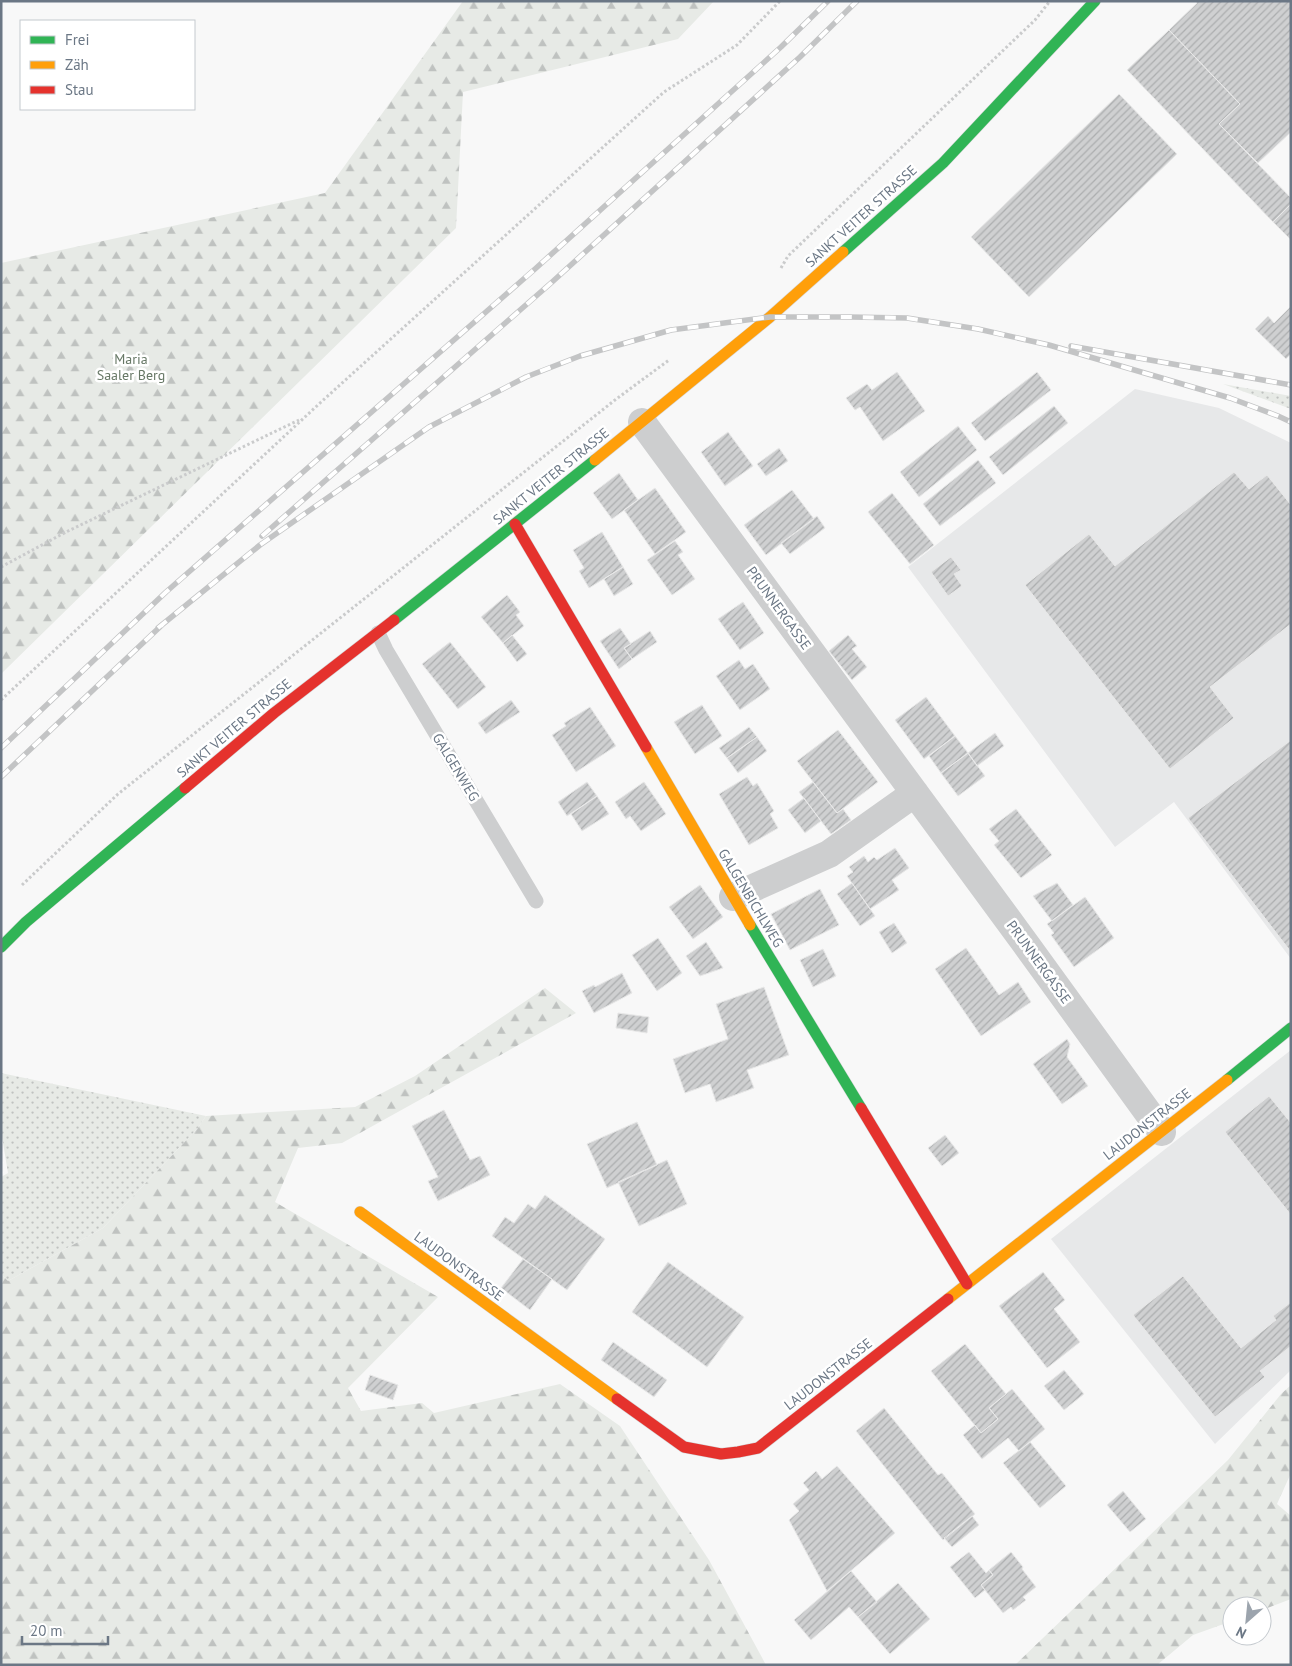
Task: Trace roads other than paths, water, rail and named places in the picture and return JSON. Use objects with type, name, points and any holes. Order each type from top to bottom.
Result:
[{"type":"street","name":"SANKT VEITER STRASSE","points":[[1,946],[26,922],[274,713],[515,524],[770,317],[943,163],[1095,1]]},
{"type":"street","name":"PRUNNERGASSE","points":[[642,422],[1162,1132]]},
{"type":"street","name":"GALGENBICHLWEG","points":[[515,524],[733,897],[967,1284]]},
{"type":"street","points":[[733,897],[829,854],[915,793]]},
{"type":"street","name":"LAUDONSTRASSE","points":[[360,1212],[684,1447],[708,1453],[739,1454],[758,1448],[1162,1132],[1291,1028]]},
{"type":"lane","name":"GALGENWEG","points":[[378,633],[536,901]]},
{"type":"railway","points":[[1,748],[166,592],[535,269],[781,47],[828,1]]},
{"type":"railway","points":[[262,536],[551,283],[800,57],[857,1]]},
{"type":"railway","points":[[158,628],[260,545],[429,427],[526,377],[580,356],[671,330],[770,317],[907,318],[978,329],[1049,345],[1230,398],[1291,422]]},
{"type":"railway","points":[[1071,346],[1291,385]]},
{"type":"railway","points":[[1,777],[163,624]]},
{"type":"park label","name":"Maria Saaler Berg","points":[[131,368]]}]
